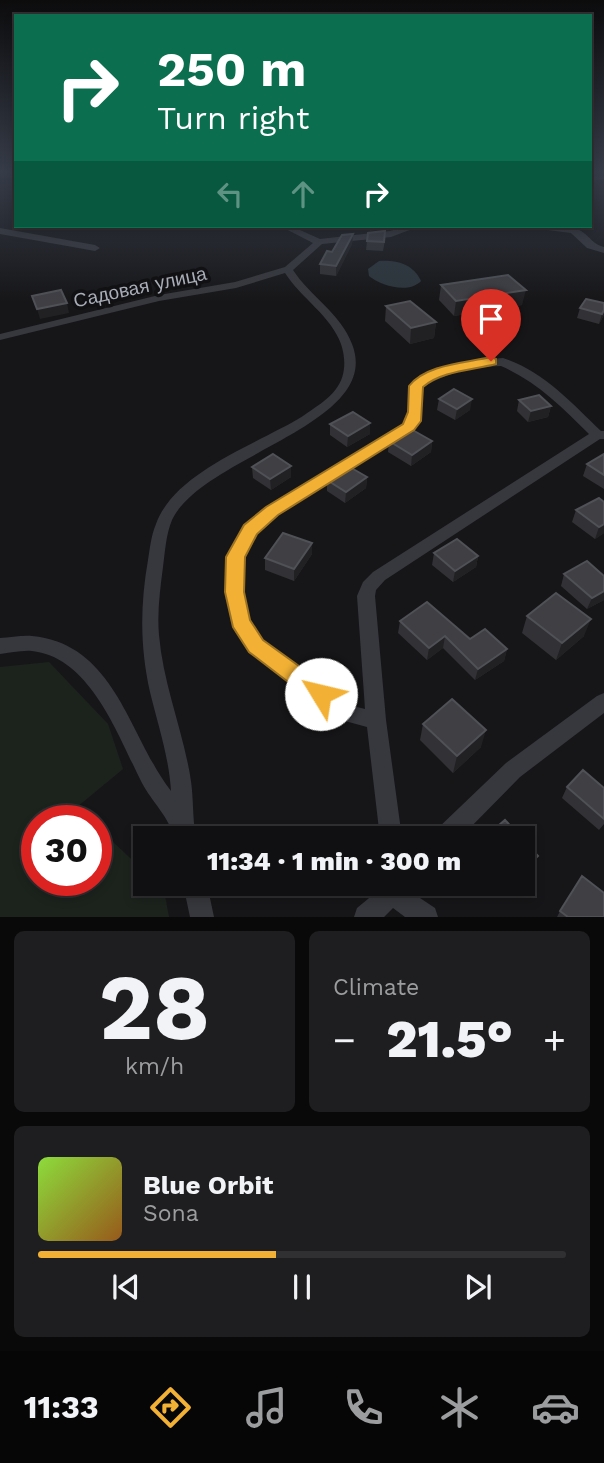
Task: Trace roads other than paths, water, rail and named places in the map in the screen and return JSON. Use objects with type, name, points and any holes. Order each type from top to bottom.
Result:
[{"type":"street","points":[[289,228],[318,240],[391,234],[410,228]]},
{"type":"street","points":[[558,228],[576,230],[584,235],[590,246],[604,250]]},
{"type":"street","points":[[0,231],[95,248]]},
{"type":"street","points":[[183,826],[180,778],[150,645],[150,603],[159,539],[167,515],[183,493],[207,474],[310,417],[335,398],[349,378],[351,358],[334,320],[299,288],[288,269],[318,240]]},
{"type":"street","name":"Садовая улица","points":[[0,337],[167,296],[236,285],[288,269]]},
{"type":"street","points":[[376,720],[352,715],[256,646],[240,622],[234,592],[235,557],[250,530],[272,511],[409,427],[415,412],[416,386],[438,373],[491,361],[513,365],[560,398],[601,435],[379,576],[369,587],[366,596],[376,720],[389,826]]},
{"type":"street","points":[[0,646],[44,646],[75,659],[101,683],[158,792],[181,826]]},
{"type":"street","points":[[456,826],[513,771],[604,702]]},
{"type":"street","points":[[198,896],[202,917]]},
{"type":"street","points":[[366,917],[390,896]]},
{"type":"street","points":[[408,896],[426,917]]}]
